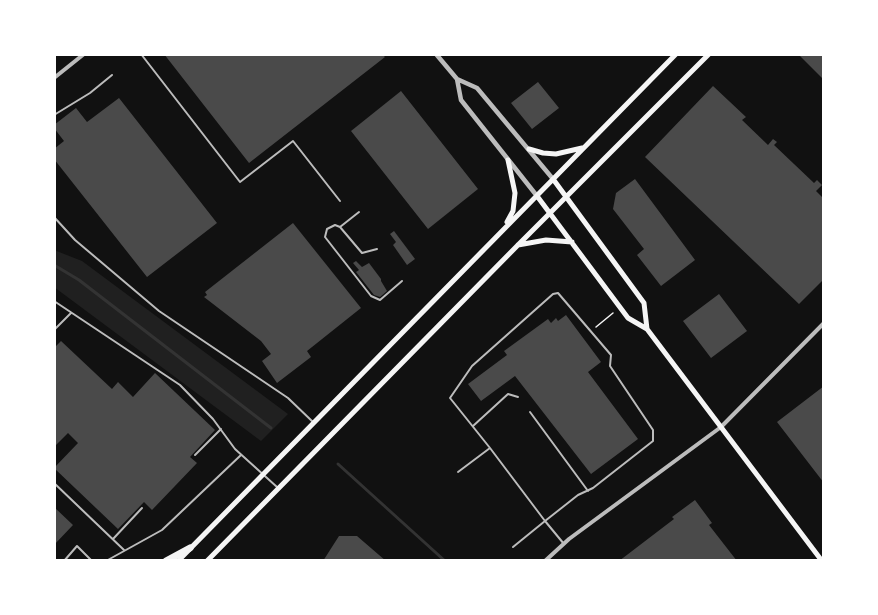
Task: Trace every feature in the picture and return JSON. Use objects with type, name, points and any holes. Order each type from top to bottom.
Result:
[{"type":"highway","points":[[166,561],[190,548]]},
{"type":"main road","points":[[178,561],[676,54]]},
{"type":"main road","points":[[207,561],[709,54]]},
{"type":"main road","points":[[529,149],[555,154],[583,148]]},
{"type":"main road","points":[[503,230],[513,211],[515,193],[508,160]]},
{"type":"main road","points":[[553,179],[644,303],[647,329]]},
{"type":"main road","points":[[537,196],[628,318],[647,329],[822,561]]},
{"type":"main road","points":[[518,245],[546,240],[572,242]]},
{"type":"street","points":[[54,78],[84,54]]},
{"type":"street","points":[[436,54],[457,80],[461,100],[537,196]]},
{"type":"street","points":[[457,80],[477,88],[553,179]]},
{"type":"street","points":[[544,561],[721,427],[824,323]]},
{"type":"lane","points":[[141,54],[240,182],[293,141],[340,201]]},
{"type":"lane","points":[[54,115],[90,93],[112,75]]},
{"type":"lane","points":[[340,227],[359,212]]},
{"type":"lane","points":[[54,217],[75,240],[159,311],[288,398],[314,423]]},
{"type":"lane","points":[[378,249],[362,253],[340,227],[335,225],[327,229],[325,237],[376,300],[381,300],[402,281]]},
{"type":"lane","points":[[513,546],[545,521],[578,495],[588,491],[653,441],[653,430],[610,366],[611,356],[558,293],[553,294],[472,366],[450,398],[473,426],[545,521],[564,544]]},
{"type":"lane","points":[[54,301],[180,385],[221,429],[241,455],[279,489]]},
{"type":"lane","points":[[54,330],[72,313]]},
{"type":"lane","points":[[473,426],[508,394],[518,397]]},
{"type":"lane","points":[[530,412],[588,491]]},
{"type":"lane","points":[[195,455],[221,429]]},
{"type":"lane","points":[[458,472],[490,448]]},
{"type":"lane","points":[[106,561],[162,530],[241,455]]},
{"type":"lane","points":[[54,483],[124,550]]},
{"type":"lane","points":[[112,539],[142,508]]},
{"type":"lane","points":[[64,561],[77,546],[92,561]]},
{"type":"path","points":[[591,331],[620,308]]},
{"type":"shaded area","points":[[54,250],[82,261],[288,414],[261,441],[54,287]]},
{"type":"building","points":[[164,54],[382,54],[385,57],[249,163]]},
{"type":"building","points":[[798,54],[824,54],[824,80]]},
{"type":"building","points":[[538,82],[559,108],[532,129],[511,103]]},
{"type":"building","points":[[713,86],[746,117],[742,120],[768,145],[773,139],[777,142],[774,145],[814,183],[817,180],[822,185],[816,191],[824,199],[824,279],[799,304],[645,157]]},
{"type":"building","points":[[401,91],[478,189],[428,229],[351,131]]},
{"type":"building","points":[[119,98],[217,223],[147,277],[54,159],[54,149],[64,141],[54,125],[76,108],[87,122]]},
{"type":"building","points":[[635,179],[695,260],[661,286],[637,255],[644,249],[613,209],[616,193]]},
{"type":"building","points":[[293,223],[361,308],[307,351],[311,357],[277,383],[262,361],[271,354],[261,341],[204,297],[207,295],[205,292]]},
{"type":"building","points":[[394,231],[415,259],[407,265],[393,245],[396,242],[390,234]]},
{"type":"building","points":[[356,261],[362,267],[369,263],[381,279],[387,291],[380,297],[374,295],[356,272],[359,270],[353,263]]},
{"type":"building","points":[[719,294],[747,331],[711,358],[683,321]]},
{"type":"building","points":[[566,315],[601,362],[588,372],[638,439],[591,474],[515,376],[481,401],[468,384],[507,355],[504,351],[548,319],[551,323],[556,318],[558,321]]},
{"type":"building","points":[[61,341],[112,389],[118,382],[133,397],[155,373],[215,430],[190,457],[197,463],[152,510],[144,502],[118,529],[54,468],[78,443],[68,433],[54,447],[54,348]]},
{"type":"building","points":[[824,386],[824,483],[777,422]]},
{"type":"building","points":[[695,500],[712,523],[709,525],[737,561],[619,561],[674,519],[672,517]]},
{"type":"building","points":[[54,507],[73,525],[54,545]]},
{"type":"building","points":[[339,536],[357,536],[386,561],[323,561]]},
{"type":"waterway","points":[[54,265],[79,280],[271,428]]},
{"type":"waterway","points":[[338,464],[445,561]]}]
